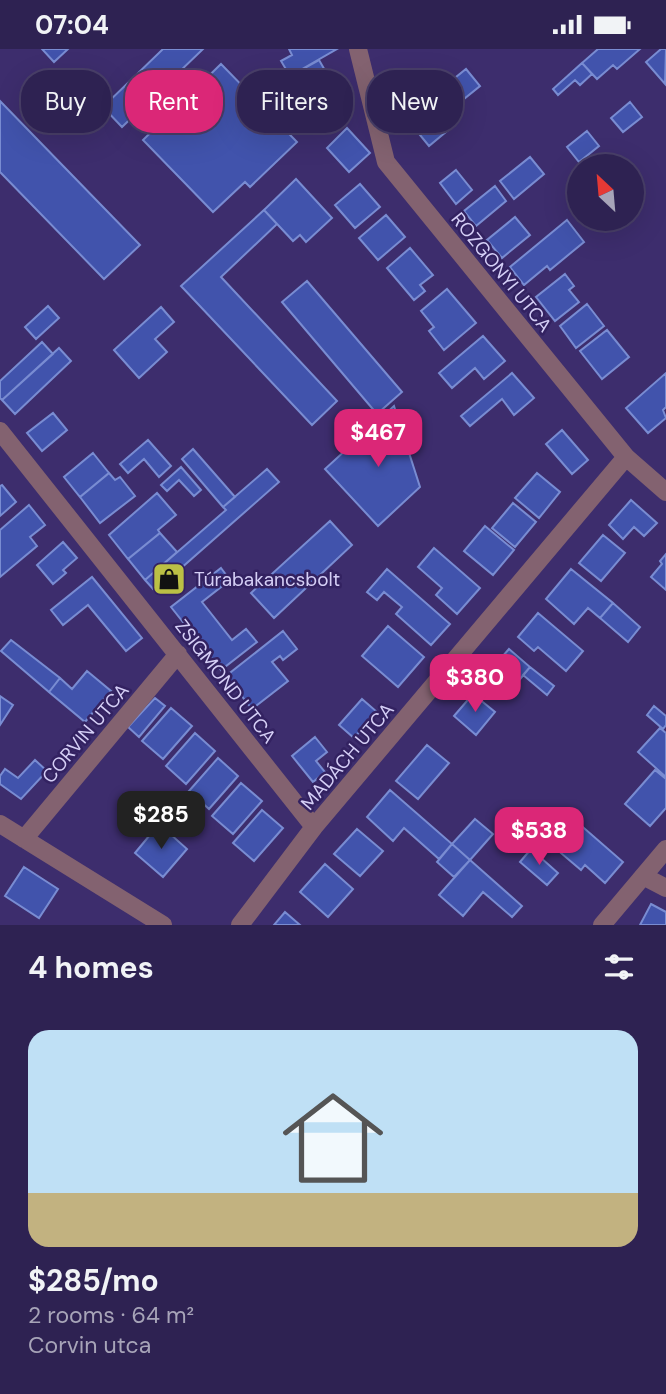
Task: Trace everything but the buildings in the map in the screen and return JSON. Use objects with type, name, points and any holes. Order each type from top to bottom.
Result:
[{"type":"street","name":"ROZGONYI UTCA","points":[[358,49],[386,162],[626,457],[666,492]]},
{"type":"street","name":"ZSIGMOND UTCA","points":[[0,431],[314,827]]},
{"type":"street","name":"MADÁCH UTCA","points":[[240,925],[314,827],[626,457]]},
{"type":"street","name":"CORVIN UTCA","points":[[24,839],[178,654]]},
{"type":"street","points":[[0,824],[163,925]]},
{"type":"street","points":[[602,925],[666,849]]},
{"type":"street","points":[[643,876],[666,888]]},
{"type":"place","name":"Túrabakancsbolt","points":[[169,579]]}]
